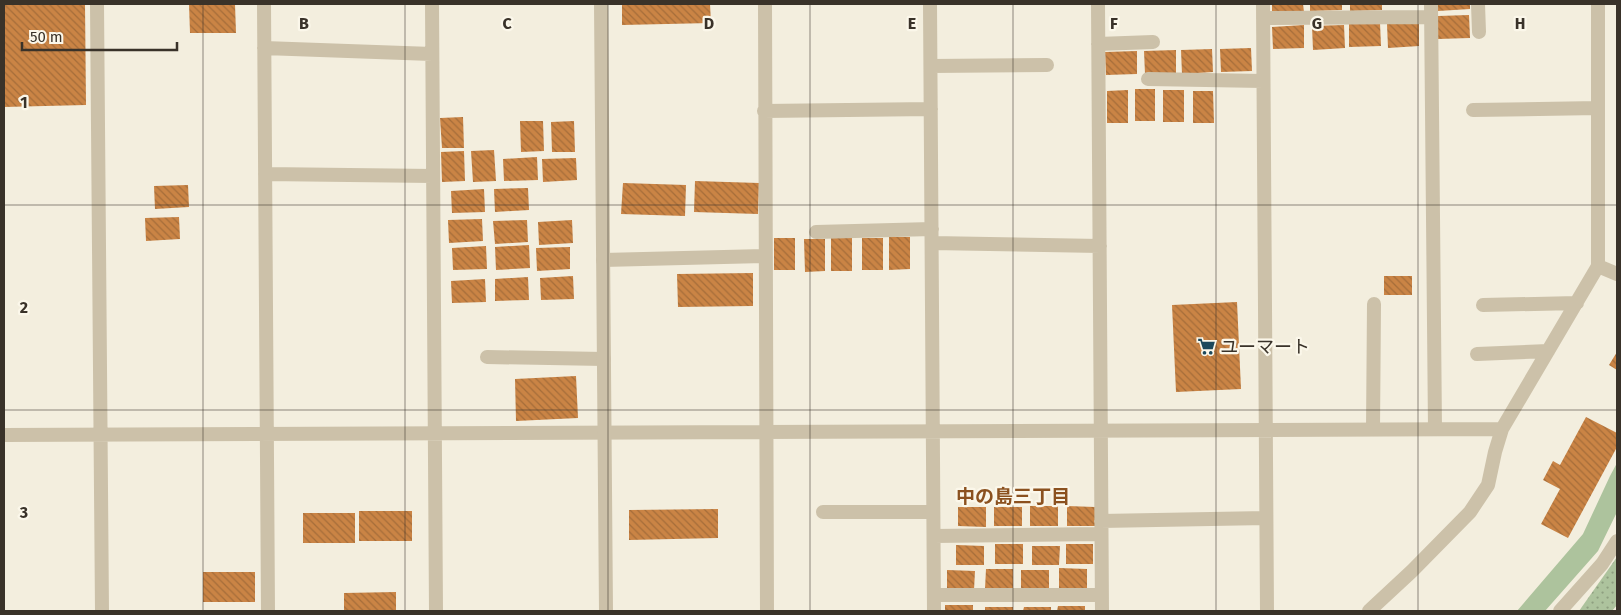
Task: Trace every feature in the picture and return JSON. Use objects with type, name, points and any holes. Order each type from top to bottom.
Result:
[{"type":"street","points":[[97,4],[102,611]]},
{"type":"street","points":[[264,4],[268,611]]},
{"type":"street","points":[[432,4],[436,611]]},
{"type":"street","points":[[601,4],[606,611]]},
{"type":"street","points":[[765,4],[767,611]]},
{"type":"street","points":[[930,4],[934,611]]},
{"type":"street","points":[[1098,4],[1102,611]]},
{"type":"street","points":[[1478,4],[1479,32]]},
{"type":"street","points":[[1369,611],[1412,571],[1470,512],[1488,486],[1502,429],[1598,266],[1598,4]]},
{"type":"street","points":[[1267,611],[1263,11],[1431,10],[1435,429]]},
{"type":"street","points":[[1098,44],[1153,42]]},
{"type":"street","points":[[264,48],[432,54]]},
{"type":"street","points":[[931,66],[1047,65]]},
{"type":"street","points":[[1148,79],[1263,81]]},
{"type":"street","points":[[1473,110],[1598,108]]},
{"type":"street","points":[[764,111],[931,109]]},
{"type":"street","points":[[265,174],[433,176]]},
{"type":"street","points":[[816,232],[932,236],[1100,246]]},
{"type":"street","points":[[603,260],[765,256]]},
{"type":"street","points":[[1598,266],[1617,274]]},
{"type":"street","points":[[1483,305],[1577,303]]},
{"type":"street","points":[[1373,430],[1374,304]]},
{"type":"street","points":[[1477,354],[1548,351]]},
{"type":"street","points":[[487,357],[604,359]]},
{"type":"street","points":[[4,435],[1502,429]]},
{"type":"street","points":[[823,512],[933,512]]},
{"type":"street","points":[[934,536],[1266,518]]},
{"type":"street","points":[[1560,611],[1602,564],[1617,541]]},
{"type":"street","points":[[934,594],[1102,595]]},
{"type":"green space","points":[[1617,463],[1617,512],[1598,551],[1545,611],[1517,611],[1583,534]]},
{"type":"green space","points":[[1617,557],[1617,605],[1612,611],[1579,611]]},
{"type":"building","points":[[4,4],[85,4],[86,105],[4,107]]},
{"type":"building","points":[[189,4],[235,4],[236,33],[190,33]]},
{"type":"building","points":[[622,4],[710,4],[711,23],[622,25]]},
{"type":"building","points":[[1272,4],[1303,4],[1304,12],[1272,14]]},
{"type":"building","points":[[1310,4],[1342,4],[1342,10],[1310,11]]},
{"type":"building","points":[[1350,4],[1382,4],[1382,10],[1350,11]]},
{"type":"building","points":[[1438,4],[1470,4],[1470,9],[1438,11]]},
{"type":"building","points":[[1469,15],[1470,38],[1438,39],[1438,16]]},
{"type":"building","points":[[1380,23],[1381,46],[1349,47],[1349,24]]},
{"type":"building","points":[[1419,23],[1419,46],[1388,48],[1387,24]]},
{"type":"building","points":[[1304,25],[1304,48],[1273,49],[1272,27]]},
{"type":"building","points":[[1344,25],[1345,48],[1313,50],[1312,26]]},
{"type":"building","points":[[1251,48],[1252,71],[1221,72],[1220,49]]},
{"type":"building","points":[[1212,49],[1213,72],[1182,74],[1181,50]]},
{"type":"building","points":[[1176,50],[1176,73],[1145,74],[1144,51]]},
{"type":"building","points":[[1137,51],[1137,74],[1106,75],[1105,52]]},
{"type":"building","points":[[1135,89],[1155,89],[1155,121],[1135,121]]},
{"type":"building","points":[[1128,90],[1128,123],[1107,123],[1107,91]]},
{"type":"building","points":[[1163,90],[1184,90],[1184,122],[1163,122]]},
{"type":"building","points":[[1193,91],[1213,91],[1214,123],[1193,123]]},
{"type":"building","points":[[463,117],[464,148],[442,148],[440,118]]},
{"type":"building","points":[[520,121],[543,121],[544,151],[521,152]]},
{"type":"building","points":[[574,121],[575,152],[552,152],[551,122]]},
{"type":"building","points":[[494,150],[496,181],[473,182],[471,151]]},
{"type":"building","points":[[464,151],[465,181],[442,182],[441,152]]},
{"type":"building","points":[[537,157],[538,180],[504,181],[503,159]]},
{"type":"building","points":[[576,158],[577,180],[543,182],[542,159]]},
{"type":"building","points":[[695,181],[759,183],[758,214],[694,212]]},
{"type":"building","points":[[623,183],[686,185],[685,216],[621,214]]},
{"type":"building","points":[[188,185],[189,207],[155,209],[154,186]]},
{"type":"building","points":[[528,188],[529,210],[495,212],[494,189]]},
{"type":"building","points":[[484,189],[485,212],[452,213],[451,191]]},
{"type":"building","points":[[179,217],[180,239],[146,241],[145,218]]},
{"type":"building","points":[[482,219],[483,241],[449,243],[448,220]]},
{"type":"building","points":[[527,220],[528,242],[495,244],[493,221]]},
{"type":"building","points":[[572,220],[573,243],[539,245],[538,222]]},
{"type":"building","points":[[889,237],[910,237],[910,269],[889,270]]},
{"type":"building","points":[[774,238],[795,238],[795,270],[774,270]]},
{"type":"building","points":[[831,238],[852,238],[852,271],[831,271]]},
{"type":"building","points":[[862,238],[883,238],[883,270],[862,270]]},
{"type":"building","points":[[804,239],[825,239],[825,271],[805,272]]},
{"type":"building","points":[[529,245],[530,268],[496,270],[495,247]]},
{"type":"building","points":[[486,246],[487,269],[453,270],[452,248]]},
{"type":"building","points":[[570,247],[570,269],[537,271],[536,248]]},
{"type":"building","points":[[753,273],[753,306],[678,307],[677,274]]},
{"type":"building","points":[[573,276],[574,299],[541,300],[540,278]]},
{"type":"building","points":[[1384,276],[1412,276],[1412,295],[1384,295]]},
{"type":"building","points":[[528,277],[529,300],[495,301],[495,279]]},
{"type":"building","points":[[485,279],[486,302],[452,303],[451,281]]},
{"type":"building","name":"ユーマート","points":[[1237,302],[1241,389],[1176,392],[1172,305]]},
{"type":"building","points":[[1617,352],[1617,370],[1609,365]]},
{"type":"building","points":[[576,376],[578,418],[516,421],[515,379]]},
{"type":"building","points":[[1586,417],[1617,433],[1617,447],[1568,538],[1541,524],[1560,489],[1543,480],[1553,461],[1560,465]]},
{"type":"building","points":[[1030,506],[1058,506],[1058,526],[1030,526]]},
{"type":"building","points":[[1067,506],[1095,507],[1095,526],[1067,526]]},
{"type":"building","points":[[958,507],[986,507],[986,527],[958,526]]},
{"type":"building","points":[[994,507],[1022,507],[1022,526],[994,526]]},
{"type":"building","points":[[718,509],[718,538],[629,540],[629,510]]},
{"type":"building","points":[[359,511],[412,511],[412,541],[359,541]]},
{"type":"building","points":[[303,513],[355,513],[355,543],[303,543]]},
{"type":"building","points":[[995,544],[1023,544],[1023,564],[995,564]]},
{"type":"building","points":[[1066,544],[1093,544],[1093,564],[1066,564]]},
{"type":"building","points":[[956,545],[984,546],[984,565],[956,565]]},
{"type":"building","points":[[1032,546],[1060,546],[1059,565],[1032,565]]},
{"type":"building","points":[[1059,568],[1087,569],[1087,588],[1059,588]]},
{"type":"building","points":[[986,569],[1013,569],[1013,589],[985,589]]},
{"type":"building","points":[[947,570],[975,571],[974,590],[947,590]]},
{"type":"building","points":[[1021,570],[1049,570],[1049,589],[1021,589]]},
{"type":"building","points":[[203,572],[255,572],[255,602],[203,602]]},
{"type":"building","points":[[396,592],[396,611],[344,611],[344,593]]},
{"type":"building","points":[[945,605],[973,605],[973,611],[945,611]]},
{"type":"building","points":[[1058,606],[1085,606],[1085,611],[1057,611]]},
{"type":"building","points":[[985,607],[1013,607],[1013,611],[985,611]]},
{"type":"building","points":[[1024,607],[1051,607],[1051,611],[1023,611]]},
{"type":"place","name":"ユーマート","points":[[1206,347]]},
{"type":"district","name":"中の島三丁目","points":[[1013,496]]}]
